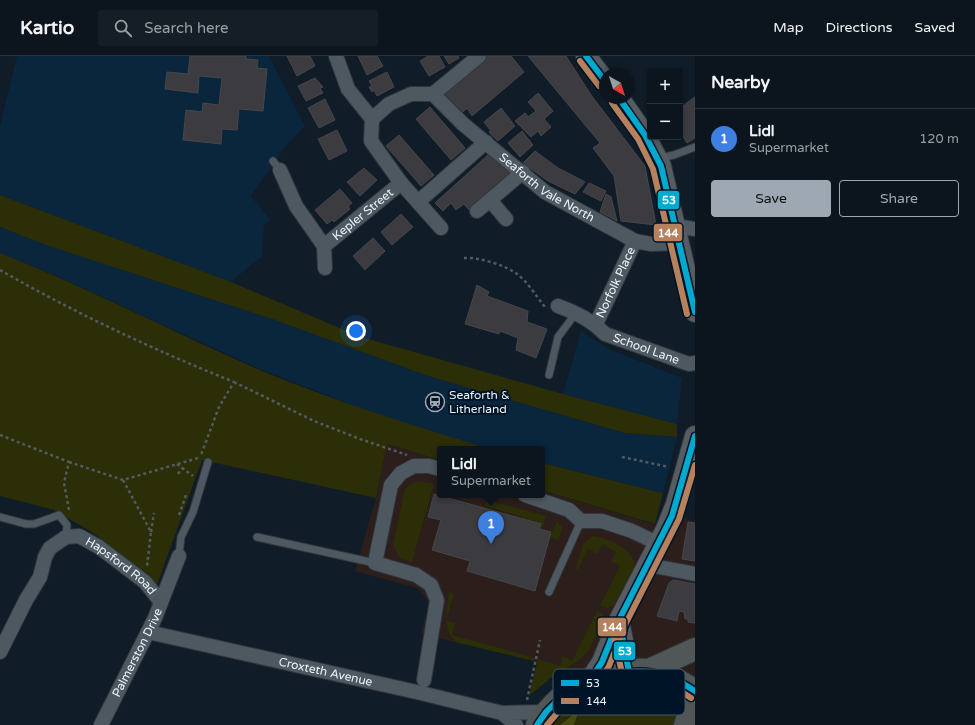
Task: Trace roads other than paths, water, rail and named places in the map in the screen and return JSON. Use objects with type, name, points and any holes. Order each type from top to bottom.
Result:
[{"type":"highway","points":[[644,669],[695,649]]},
{"type":"highway","points":[[685,685],[695,691]]},
{"type":"highway","points":[[685,725],[695,698]]},
{"type":"highway","points":[[537,714],[553,703]]},
{"type":"street","points":[[336,56],[348,89],[372,118],[389,104],[410,94],[433,94],[479,56]]},
{"type":"street","points":[[586,56],[599,72]]},
{"type":"street","name":"Seaforth Vale North","points":[[433,94],[463,124],[523,172],[545,192],[635,241],[651,244],[684,232]]},
{"type":"street","points":[[623,104],[645,135],[658,159],[684,232],[695,312]]},
{"type":"street","name":"Kepler Street","points":[[372,118],[371,141],[400,183],[440,228]]},
{"type":"street","points":[[418,202],[486,142]]},
{"type":"street","name":"Kepler Street","points":[[276,165],[296,206],[324,246],[325,268]]},
{"type":"street","points":[[477,211],[523,172]]},
{"type":"street","name":"Kepler Street","points":[[324,246],[400,183]]},
{"type":"street","points":[[490,200],[506,219]]},
{"type":"street","name":"Norfolk Place","points":[[596,324],[635,241]]},
{"type":"street","name":"School Lane","points":[[558,306],[573,317],[596,324],[606,334],[689,364],[695,363]]},
{"type":"street","points":[[597,669],[602,662],[619,620],[672,516],[695,436]]},
{"type":"street","points":[[424,680],[438,600],[431,585],[416,574],[375,563],[391,485],[401,473],[414,466],[434,467]]},
{"type":"street","points":[[534,498],[569,510],[581,521],[602,521],[632,531],[659,544]]},
{"type":"street","name":"Hapsford Road","points":[[0,652],[26,600],[40,577],[45,557],[50,548],[73,537],[99,547],[145,582],[161,602]]},
{"type":"street","name":"Palmerston Drive","points":[[101,725],[148,632],[179,556]]},
{"type":"street","points":[[649,562],[659,567],[695,574]]},
{"type":"street","points":[[619,620],[638,669]]},
{"type":"street","name":"Croxteth Avenue","points":[[148,632],[421,693],[502,713],[537,714]]},
{"type":"street","name":"Croxteth Avenue","points":[[502,713],[516,725]]},
{"type":"lane","points":[[658,159],[695,147]]},
{"type":"lane","points":[[549,375],[558,337],[573,317]]},
{"type":"lane","points":[[179,556],[181,537],[193,512],[208,462]]},
{"type":"lane","points":[[0,517],[26,524],[34,524],[59,515],[67,525],[73,537]]},
{"type":"lane","points":[[548,592],[581,521]]},
{"type":"lane","points":[[257,537],[375,563]]},
{"type":"place","name":"Seaforth & Litherland","points":[[435,402]]},
{"type":"place","name":"Lidl","points":[[491,544]]}]
